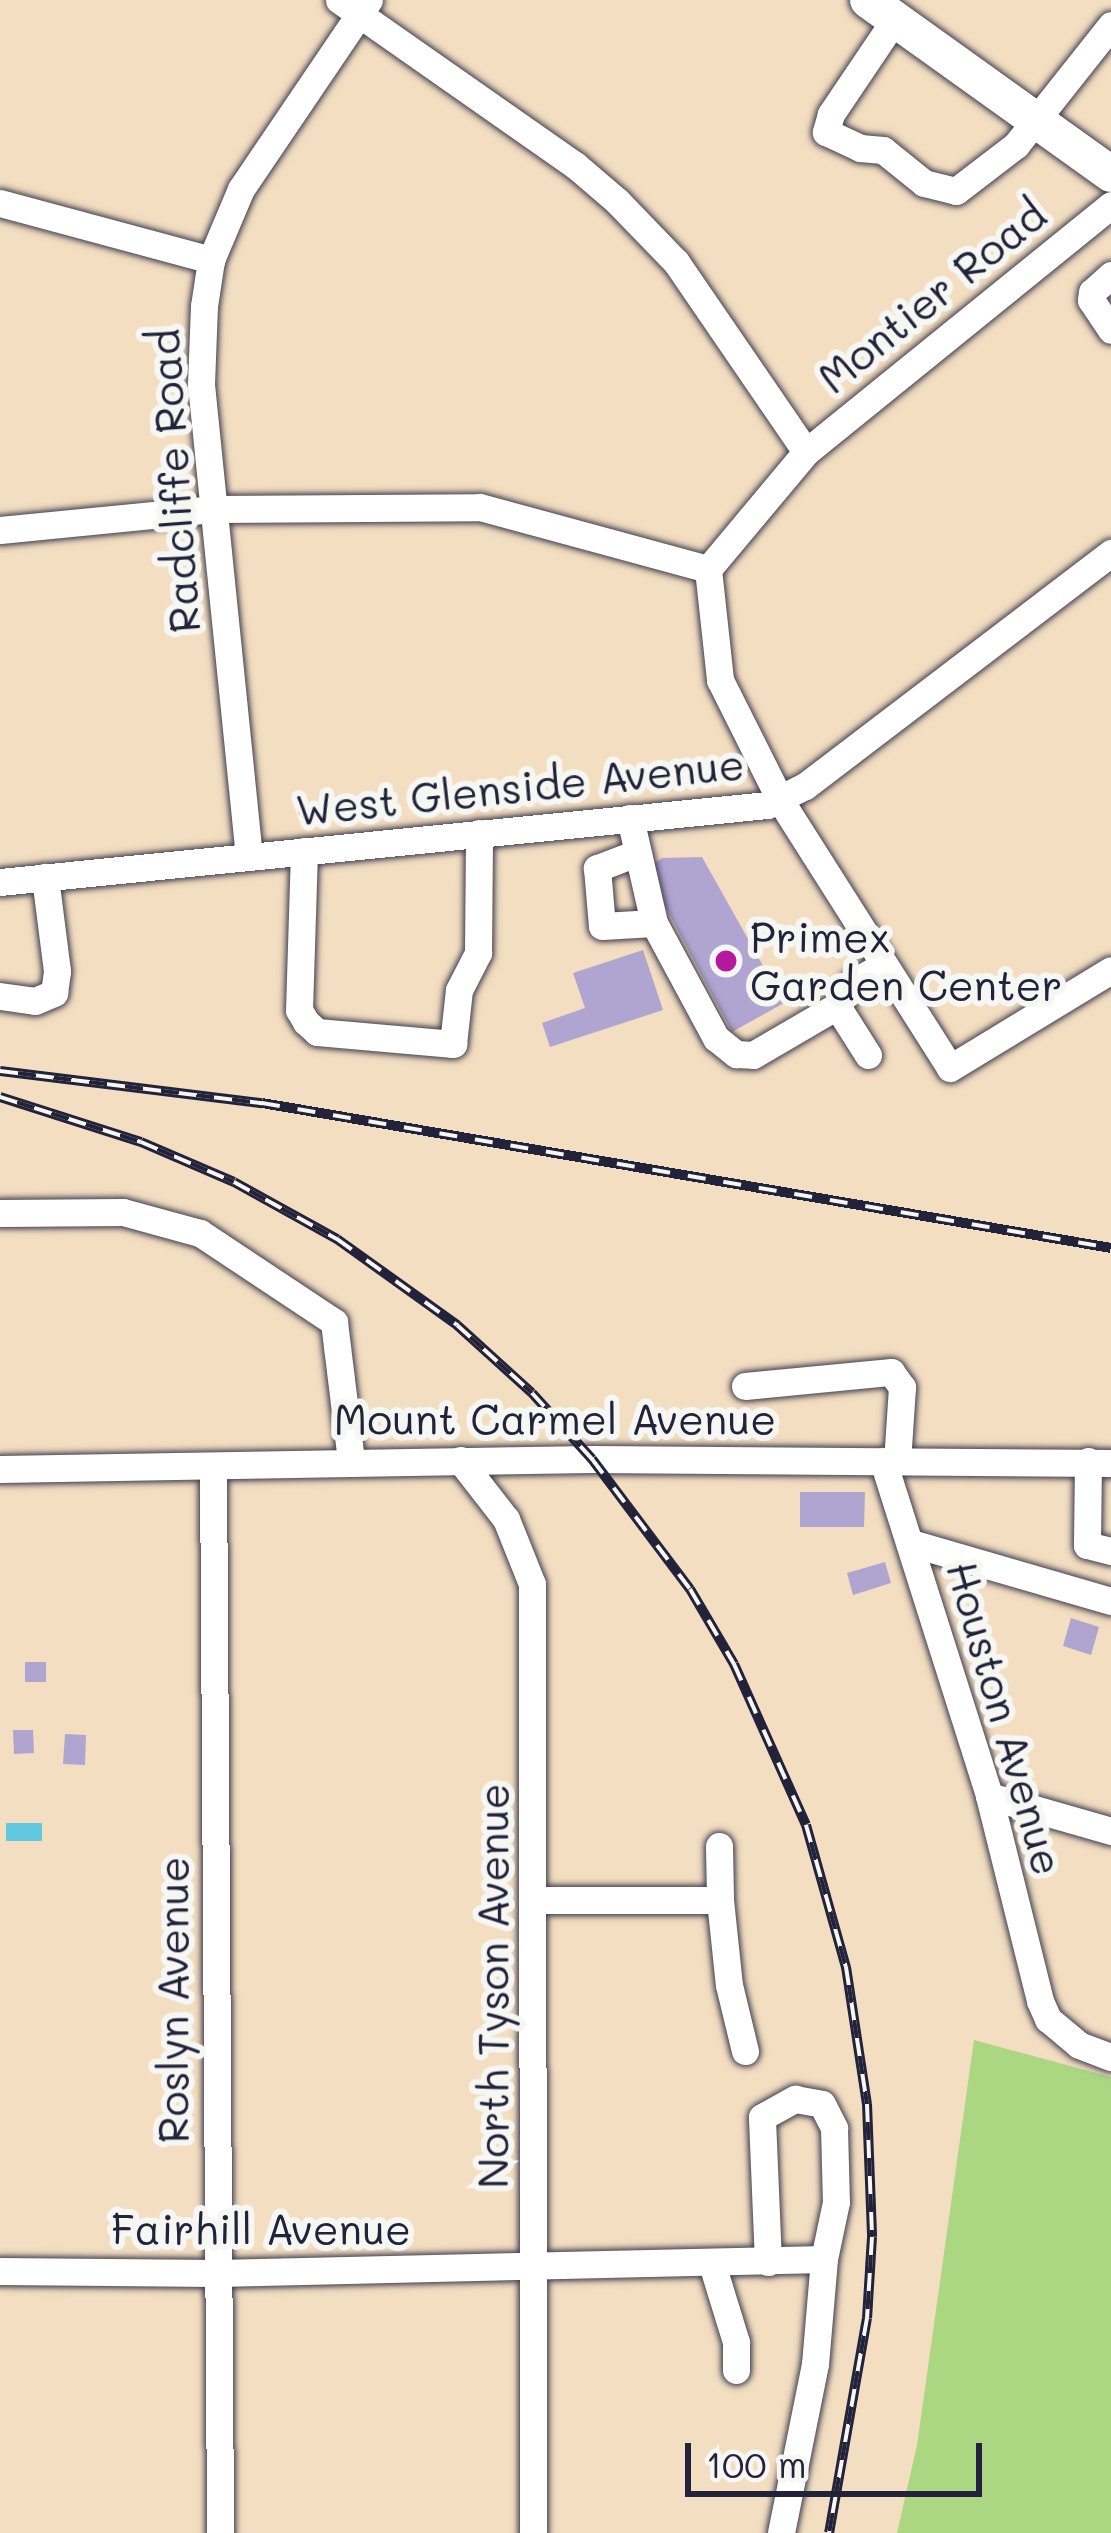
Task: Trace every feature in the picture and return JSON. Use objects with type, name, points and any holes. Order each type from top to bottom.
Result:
[{"type":"main road","points":[[882,9],[1111,173]]},
{"type":"street","name":"Radcliffe Road","points":[[249,857],[201,384],[211,260],[241,189],[356,4]]},
{"type":"street","points":[[356,4],[575,165],[647,231],[676,262],[806,452]]},
{"type":"street","points":[[882,9],[826,132],[860,148],[883,150],[924,183],[956,191],[1037,121],[1111,25]]},
{"type":"street","points":[[0,203],[211,260]]},
{"type":"street","name":"Montier Road","points":[[708,568],[806,452],[1111,206]]},
{"type":"street","points":[[1111,275],[1092,292],[1091,300],[1111,330]]},
{"type":"street","points":[[0,530],[214,509],[480,507],[708,568],[720,680],[780,800],[950,1068],[1111,970]]},
{"type":"street","name":"West Glenside Avenue","points":[[0,882],[753,808],[780,800],[1111,554]]},
{"type":"street","points":[[630,818],[634,854],[654,923],[704,1021],[736,1054],[773,1046],[837,1006],[854,982],[884,965]]},
{"type":"street","points":[[304,851],[299,1010],[306,1022],[317,1032],[452,1044],[459,990],[478,953],[479,832]]},
{"type":"street","points":[[634,854],[597,868],[602,938],[654,923]]},
{"type":"street","points":[[0,996],[35,1001],[54,993],[57,971],[45,877]]},
{"type":"street","points":[[837,1006],[868,1055]]},
{"type":"street","points":[[0,1214],[123,1212],[200,1233],[334,1322],[351,1461]]},
{"type":"street","points":[[745,1386],[891,1372],[902,1387],[890,1461]]},
{"type":"street","name":"Mount Carmel Avenue","points":[[0,1469],[460,1460],[1099,1462]]},
{"type":"street","name":"North Tyson Avenue","points":[[460,1460],[506,1519],[532,1584],[536,1900],[533,2533]]},
{"type":"street","name":"Houston Avenue","points":[[890,1461],[989,1796],[1040,2001],[1048,2019],[1079,2045],[1111,2057]]},
{"type":"street","points":[[1099,1462],[1088,1545],[1111,1551]]},
{"type":"street","name":"Roslyn Avenue","points":[[213,1466],[220,2533]]},
{"type":"street","points":[[911,1543],[1111,1601]]},
{"type":"street","points":[[989,1796],[1111,1831]]},
{"type":"street","points":[[718,1846],[729,1984],[745,2051]]},
{"type":"street","points":[[536,1900],[721,1900]]},
{"type":"street","points":[[769,2262],[762,2116],[795,2099],[822,2104],[834,2128],[836,2203],[824,2259],[815,2364],[781,2533]]},
{"type":"street","name":"Fairhill Avenue","points":[[0,2271],[536,2269],[824,2259]]},
{"type":"street","points":[[725,2264],[736,2370]]},
{"type":"green space","points":[[974,2040],[1111,2077],[1111,2533],[897,2533],[917,2445]]},
{"type":"water","points":[[6,1823],[42,1823],[42,1841],[6,1841]]},
{"type":"building","name":"Primex Garden Center","points":[[702,857],[784,1003],[732,1032],[664,904],[659,906],[646,869],[662,858]]},
{"type":"building","points":[[643,950],[663,1010],[550,1047],[542,1023],[585,1008],[573,973]]},
{"type":"building","points":[[800,1492],[865,1492],[864,1527],[800,1527]]},
{"type":"building","points":[[885,1562],[891,1583],[853,1595],[847,1573]]},
{"type":"building","points":[[1071,1618],[1099,1627],[1091,1655],[1063,1646]]},
{"type":"building","points":[[25,1662],[46,1662],[46,1682],[25,1682]]},
{"type":"building","points":[[13,1730],[33,1730],[34,1753],[14,1754]]},
{"type":"building","points":[[65,1734],[86,1735],[85,1765],[63,1764]]},
{"type":"railway","points":[[0,1071],[262,1103],[1111,1248]]},
{"type":"railway","points":[[0,1097],[141,1142],[234,1182],[337,1239],[457,1325],[532,1393],[592,1459],[690,1589],[734,1664],[806,1825],[846,1967],[867,2104],[872,2237],[867,2318],[829,2533]]},
{"type":"place","name":"Primex Garden Center","points":[[726,961]]}]
